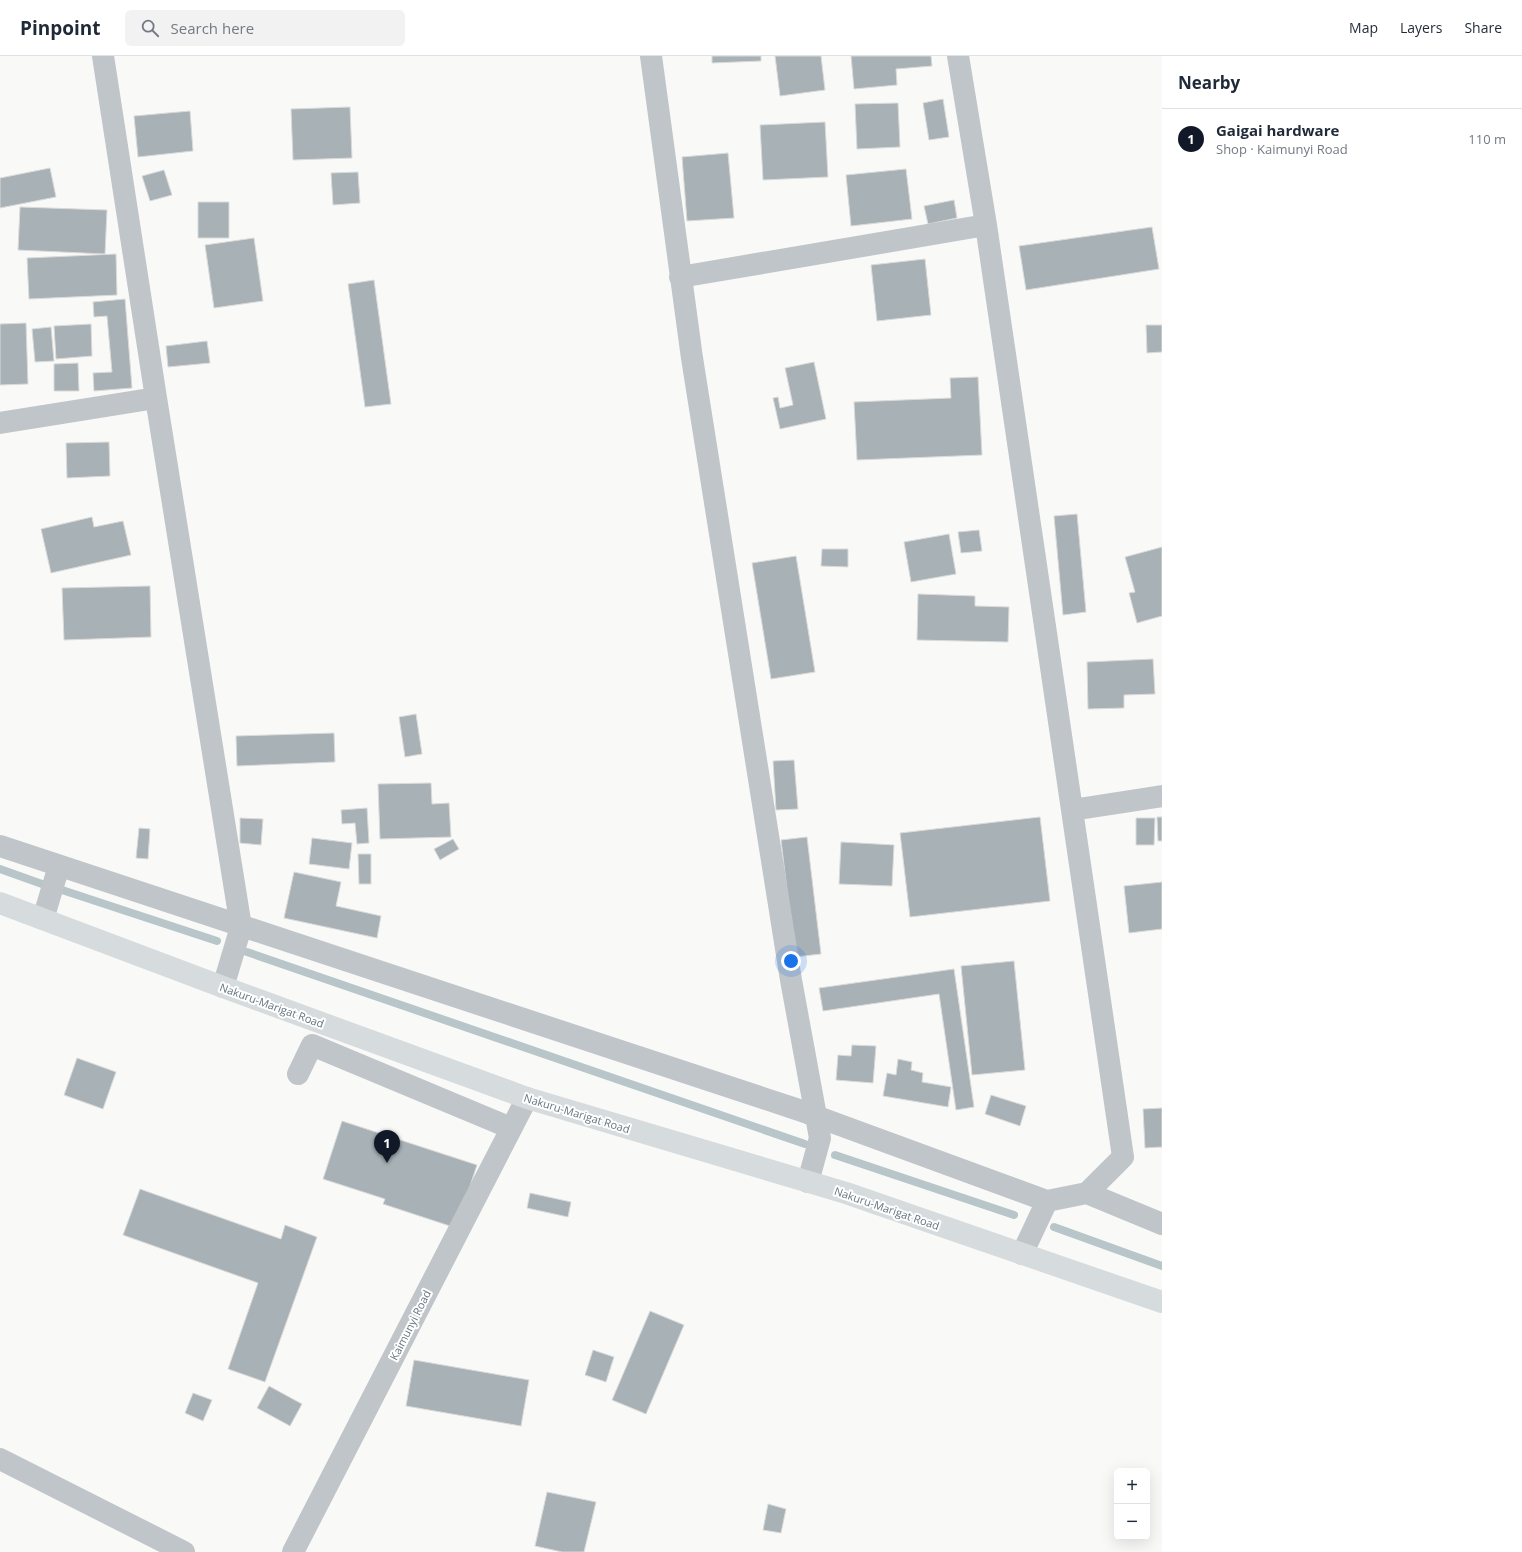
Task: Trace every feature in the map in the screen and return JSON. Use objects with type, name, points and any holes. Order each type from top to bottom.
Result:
[{"type":"main road","name":"Nakuru-Marigat Road","points":[[0,902],[223,987],[527,1098],[846,1193],[1162,1302]]},
{"type":"street","points":[[103,56],[241,927],[223,987]]},
{"type":"street","points":[[652,56],[680,277],[790,980],[814,1115],[820,1138],[808,1182]]},
{"type":"street","points":[[958,56],[986,225],[1123,1157],[1086,1194]]},
{"type":"street","points":[[680,277],[986,225]]},
{"type":"street","points":[[0,423],[156,398]]},
{"type":"street","points":[[1072,810],[1162,796]]},
{"type":"street","points":[[0,846],[241,927],[814,1115],[1047,1201],[1086,1194],[1162,1224]]},
{"type":"street","points":[[43,919],[59,866]]},
{"type":"street","points":[[298,1074],[312,1045],[512,1128]]},
{"type":"street","name":"Kaimunyi Road","points":[[293,1552],[527,1098]]},
{"type":"street","points":[[1022,1254],[1047,1201]]},
{"type":"street","points":[[0,1459],[184,1552]]},
{"type":"building","points":[[712,56],[761,56],[761,61],[712,63]]},
{"type":"building","points":[[775,56],[821,56],[825,90],[780,96]]},
{"type":"building","points":[[851,56],[931,56],[932,66],[896,69],[897,85],[854,89]]},
{"type":"building","points":[[943,99],[949,137],[929,140],[923,103]]},
{"type":"building","points":[[898,103],[900,147],[857,149],[855,104]]},
{"type":"building","points":[[350,107],[352,158],[293,160],[291,109]]},
{"type":"building","points":[[190,111],[193,151],[138,157],[134,116]]},
{"type":"building","points":[[825,122],[828,177],[763,180],[760,125]]},
{"type":"building","points":[[728,153],[734,218],[687,221],[682,157]]},
{"type":"building","points":[[50,168],[56,197],[0,208],[0,178]]},
{"type":"building","points":[[906,169],[912,219],[851,226],[846,175]]},
{"type":"building","points":[[164,170],[172,195],[150,201],[142,176]]},
{"type":"building","points":[[358,172],[360,203],[333,205],[331,173]]},
{"type":"building","points":[[954,200],[957,218],[928,224],[924,206]]},
{"type":"building","points":[[198,202],[229,202],[229,238],[198,238]]},
{"type":"building","points":[[20,207],[107,210],[105,254],[18,250]]},
{"type":"building","points":[[1152,227],[1159,269],[1026,290],[1019,246]]},
{"type":"building","points":[[254,238],[263,301],[214,308],[205,245]]},
{"type":"building","points":[[116,254],[117,295],[29,299],[27,258]]},
{"type":"building","points":[[925,259],[931,315],[877,321],[871,265]]},
{"type":"building","points":[[374,280],[391,404],[365,407],[348,284]]},
{"type":"building","points":[[125,299],[132,388],[94,391],[93,373],[112,372],[107,316],[94,317],[93,302]]},
{"type":"building","points":[[26,323],[28,384],[0,385],[0,324]]},
{"type":"building","points":[[91,324],[92,356],[56,359],[54,326]]},
{"type":"building","points":[[1146,325],[1162,325],[1162,352],[1147,353]]},
{"type":"building","points":[[51,327],[54,361],[35,362],[32,329]]},
{"type":"building","points":[[207,341],[210,363],[168,367],[166,346]]},
{"type":"building","points":[[814,362],[826,419],[780,429],[773,398],[778,397],[780,408],[793,405],[785,368]]},
{"type":"building","points":[[78,363],[79,391],[54,391],[54,364]]},
{"type":"building","points":[[978,377],[982,455],[857,460],[854,402],[951,398],[950,378]]},
{"type":"building","points":[[109,442],[110,476],[67,478],[66,443]]},
{"type":"building","points":[[1077,514],[1086,612],[1063,615],[1054,516]]},
{"type":"building","points":[[92,517],[94,527],[123,521],[131,555],[51,573],[41,529]]},
{"type":"building","points":[[979,530],[982,551],[961,553],[958,532]]},
{"type":"building","points":[[949,534],[956,574],[911,582],[904,542]]},
{"type":"building","points":[[1162,547],[1162,616],[1137,623],[1129,593],[1135,592],[1125,557]]},
{"type":"building","points":[[822,549],[848,549],[848,567],[821,566]]},
{"type":"building","points":[[796,556],[815,672],[771,679],[752,563]]},
{"type":"building","points":[[150,586],[151,637],[64,640],[62,588]]},
{"type":"building","points":[[918,594],[975,596],[975,606],[1009,607],[1008,642],[917,640]]},
{"type":"building","points":[[1153,659],[1155,694],[1124,695],[1124,708],[1088,709],[1087,662]]},
{"type":"building","points":[[416,714],[422,754],[405,757],[399,717]]},
{"type":"building","points":[[334,733],[335,762],[237,766],[236,736]]},
{"type":"building","points":[[794,760],[798,809],[776,810],[773,761]]},
{"type":"building","points":[[431,783],[432,804],[449,803],[451,837],[380,839],[378,784]]},
{"type":"building","points":[[367,808],[369,843],[357,844],[355,823],[342,824],[341,810]]},
{"type":"building","points":[[1040,817],[1050,901],[910,917],[900,833]]},
{"type":"building","points":[[1157,817],[1162,817],[1162,841],[1158,841]]},
{"type":"building","points":[[240,818],[263,819],[261,845],[240,843]]},
{"type":"building","points":[[1136,818],[1155,818],[1154,845],[1136,845]]},
{"type":"building","points":[[139,828],[150,829],[148,859],[136,858]]},
{"type":"building","points":[[807,837],[821,954],[795,957],[781,840]]},
{"type":"building","points":[[312,838],[352,843],[349,869],[309,864]]},
{"type":"building","points":[[453,839],[459,849],[440,860],[434,849]]},
{"type":"building","points":[[841,842],[894,845],[892,886],[839,884]]},
{"type":"building","points":[[358,854],[371,854],[371,884],[359,884]]},
{"type":"building","points":[[294,872],[341,882],[336,906],[381,916],[377,938],[284,918]]},
{"type":"building","points":[[1162,882],[1162,929],[1129,933],[1124,886]]},
{"type":"building","points":[[1014,961],[1025,1070],[972,1075],[961,966]]},
{"type":"building","points":[[954,969],[974,1107],[956,1110],[939,994],[823,1011],[819,988]]},
{"type":"building","points":[[852,1045],[876,1046],[873,1083],[836,1080],[838,1055],[851,1056]]},
{"type":"building","points":[[77,1058],[116,1072],[103,1109],[64,1095]]},
{"type":"building","points":[[898,1059],[912,1062],[911,1070],[923,1073],[922,1082],[951,1087],[948,1107],[883,1096],[887,1073],[896,1075]]},
{"type":"building","points":[[991,1095],[1026,1106],[1020,1126],[985,1114]]},
{"type":"building","points":[[1162,1108],[1162,1147],[1145,1148],[1143,1109]]},
{"type":"building","points":[[342,1121],[477,1165],[456,1228],[383,1204],[385,1199],[323,1179]]},
{"type":"building","points":[[140,1189],[281,1239],[285,1225],[317,1237],[265,1382],[228,1369],[258,1283],[123,1235]]},
{"type":"building","points":[[530,1193],[571,1202],[568,1217],[527,1208]]},
{"type":"building","points":[[650,1311],[684,1325],[646,1414],[612,1400]]},
{"type":"building","points":[[593,1350],[614,1357],[606,1382],[585,1375]]},
{"type":"building","points":[[414,1360],[529,1380],[521,1426],[406,1406]]},
{"type":"building","points":[[269,1386],[302,1404],[290,1426],[257,1408]]},
{"type":"building","points":[[193,1393],[212,1400],[203,1421],[185,1413]]},
{"type":"building","points":[[547,1492],[596,1502],[584,1552],[562,1552],[535,1546]]},
{"type":"building","points":[[768,1504],[786,1509],[781,1533],[763,1530]]},
{"type":"waterway","points":[[0,869],[42,884]]},
{"type":"waterway","points":[[62,890],[217,941]]},
{"type":"waterway","points":[[247,952],[805,1144]]},
{"type":"waterway","points":[[835,1155],[1014,1215]]},
{"type":"waterway","points":[[1054,1227],[1162,1266]]},
{"type":"place","name":"Gaigai hardware","points":[[387,1163]]}]
